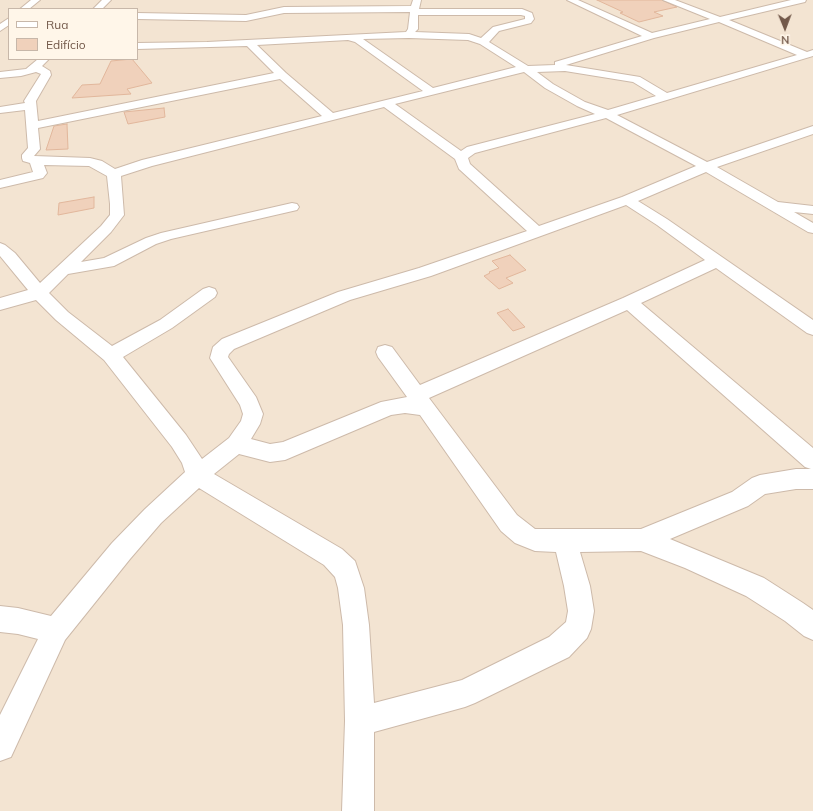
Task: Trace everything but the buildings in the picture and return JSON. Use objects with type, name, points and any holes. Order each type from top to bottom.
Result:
[{"type":"street","points":[[25,8],[36,0]]},
{"type":"street","points":[[98,8],[107,0]]},
{"type":"street","points":[[571,0],[651,36]]},
{"type":"street","points":[[667,0],[791,48],[810,53]]},
{"type":"street","points":[[0,75],[21,74],[39,63],[46,72],[46,75],[30,101],[34,149],[28,155],[28,158],[36,161],[90,162],[97,164],[114,174],[168,157],[500,74],[550,67],[651,36],[802,0]]},
{"type":"street","points":[[411,32],[415,7]]},
{"type":"street","points":[[138,16],[246,18],[284,10],[415,7],[522,12],[529,15],[530,19],[528,21],[496,28],[482,42]]},
{"type":"street","points":[[0,28],[8,22]]},
{"type":"street","points":[[138,46],[207,46],[345,36],[361,38],[411,32],[469,37],[482,42],[549,86],[581,104],[607,114],[707,167],[813,229]]},
{"type":"street","points":[[361,38],[432,92]]},
{"type":"street","points":[[250,43],[282,75],[331,117]]},
{"type":"street","points":[[461,157],[471,150],[607,114],[810,53]]},
{"type":"street","points":[[590,54],[603,63],[636,79],[664,96]]},
{"type":"street","points":[[550,67],[580,69],[636,79]]},
{"type":"street","points":[[32,126],[282,75]]},
{"type":"street","points":[[386,103],[461,157],[464,166],[536,231]]},
{"type":"street","points":[[0,110],[30,106]]},
{"type":"street","points":[[0,746],[56,631],[121,551],[153,516],[197,475],[236,444],[250,424],[253,414],[249,404],[219,358],[220,352],[228,344],[246,335],[344,296],[425,272],[536,231],[627,200],[707,167],[813,130]]},
{"type":"street","points":[[0,184],[38,175],[40,173],[36,161]]},
{"type":"street","points":[[0,304],[39,293],[106,229],[116,215],[117,204],[114,174]]},
{"type":"street","points":[[627,200],[717,260],[813,329]]},
{"type":"street","points":[[773,205],[813,210]]},
{"type":"street","points":[[64,270],[108,262],[151,241],[166,236],[292,207]]},
{"type":"street","points":[[0,248],[9,256],[39,293],[62,316],[110,356],[179,441],[191,459],[197,475],[333,557],[346,570],[351,588],[356,625],[360,722],[358,811]]},
{"type":"street","points":[[236,444],[270,453],[285,451],[388,408],[405,406],[421,401],[717,260]]},
{"type":"street","points":[[110,356],[166,324],[209,294]]},
{"type":"street","points":[[629,302],[813,461]]},
{"type":"street","points":[[385,352],[510,523],[523,535],[535,540],[641,540],[692,559],[755,587],[794,612],[813,627]]},
{"type":"street","points":[[641,540],[740,498],[760,485],[796,479],[813,479]]},
{"type":"street","points":[[360,722],[465,693],[559,647],[578,629],[581,611],[577,586],[565,541]]},
{"type":"street","points":[[0,619],[18,621],[56,631]]},
{"type":"shaded area","points":[[0,0],[813,0],[813,811],[0,811]]}]
